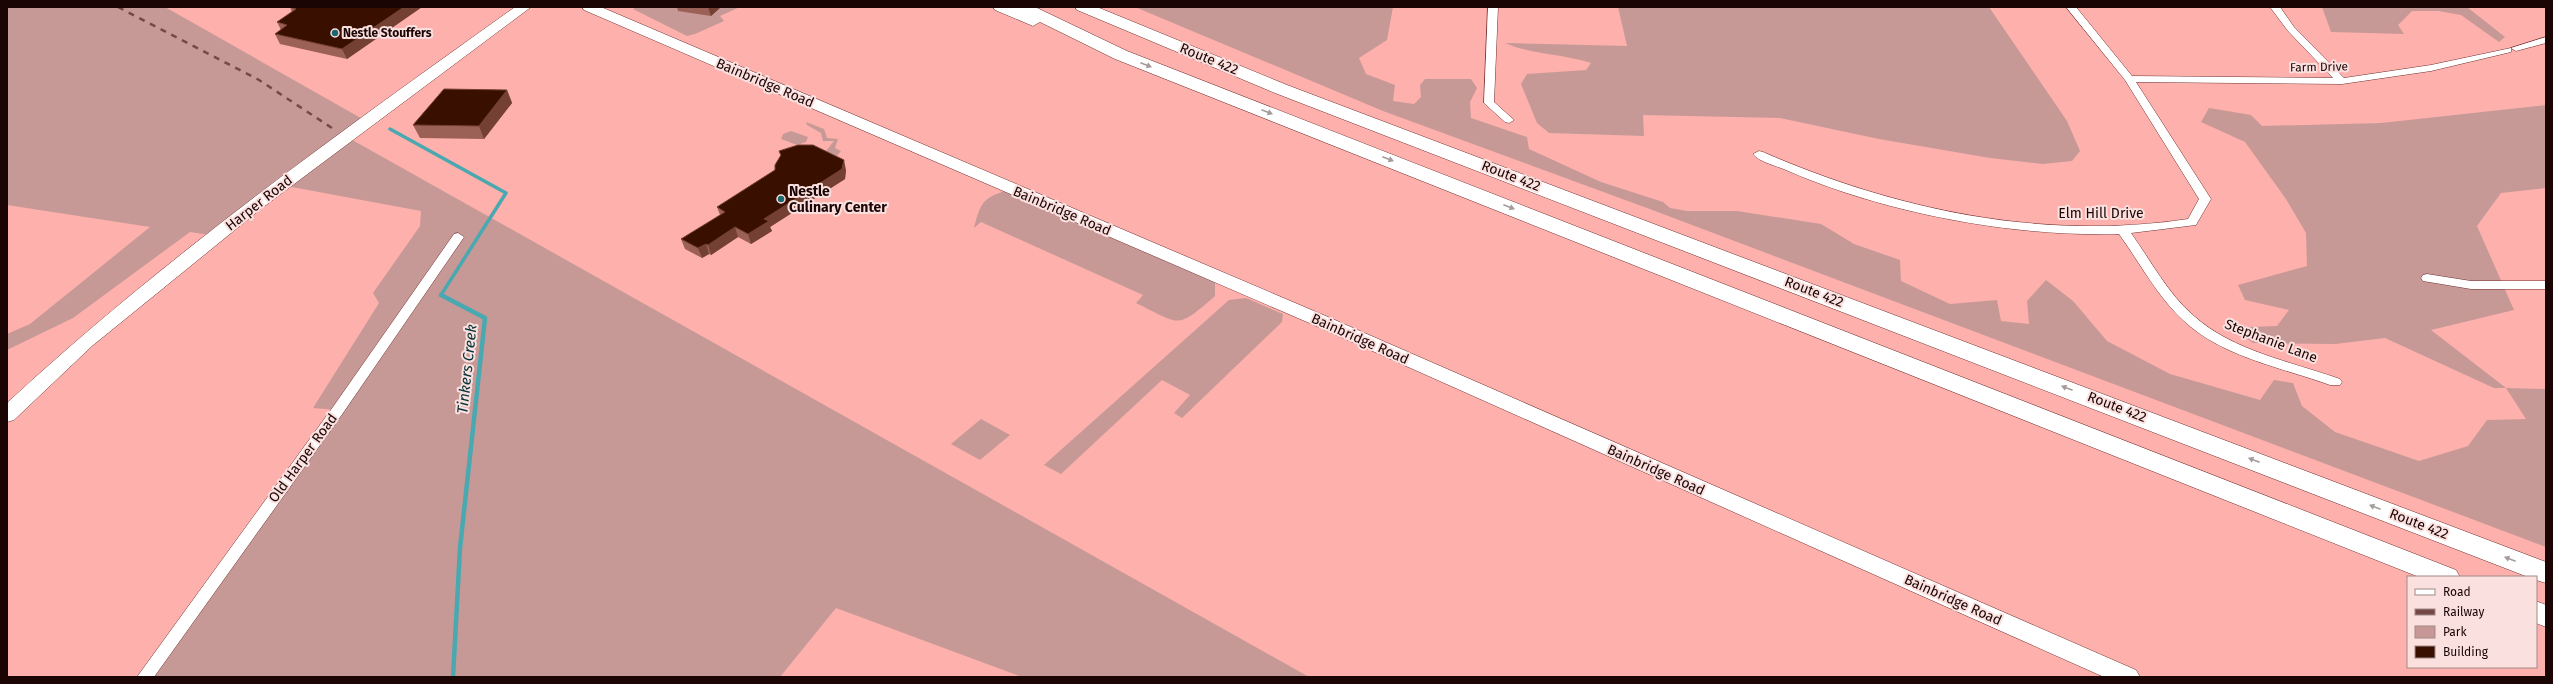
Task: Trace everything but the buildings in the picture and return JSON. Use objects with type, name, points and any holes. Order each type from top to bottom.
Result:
[{"type":"highway","points":[[1001,7],[1121,55]]},
{"type":"highway","name":"Route 422","points":[[1022,7],[1121,55],[2444,576]]},
{"type":"highway","name":"Route 422","points":[[1083,7],[1281,89],[2546,573]]},
{"type":"highway","points":[[1094,7],[1208,59]]},
{"type":"street","name":"Harper Road","points":[[7,415],[85,342],[256,204],[324,152],[524,7]]},
{"type":"street","name":"Bainbridge Road","points":[[590,7],[1329,325],[2128,677]]},
{"type":"street","points":[[1492,7],[1489,103],[1509,120]]},
{"type":"street","name":"Elm Hill Drive","points":[[1759,154],[1781,165],[1897,203],[1966,217],[2041,228],[2123,231],[2171,227],[2192,222],[2205,199],[2129,79],[2071,7]]},
{"type":"street","points":[[2275,7],[2291,29],[2342,81]]},
{"type":"street","name":"Farm Drive","points":[[2129,79],[2342,81],[2431,68],[2546,40]]},
{"type":"street","name":"Stephanie Lane","points":[[2123,231],[2190,319],[2212,334],[2238,346],[2335,382]]},
{"type":"street","name":"Old Harper Road","points":[[145,677],[338,410],[458,237]]},
{"type":"street","points":[[2427,278],[2471,285],[2546,285]]},
{"type":"green space","points":[[7,7],[165,7],[366,121],[347,137],[1309,677],[1022,677],[836,608],[780,677],[145,677],[337,410],[313,408],[379,303],[373,293],[420,226],[421,211],[281,185],[216,236],[190,232],[73,318],[7,350],[7,334],[30,324],[150,227],[7,205]]},
{"type":"green space","points":[[636,7],[740,7],[720,16],[724,21],[687,36],[633,9]]},
{"type":"green space","points":[[1135,7],[1393,7],[1387,40],[1359,58],[1366,74],[1395,85],[1393,101],[1414,104],[1421,97],[1420,85],[1425,79],[1471,79],[1477,88],[1470,102],[1471,118],[1527,137],[1529,149],[1601,182],[1663,202],[1670,208],[1687,211],[1737,211],[1821,224],[1854,244],[1900,260],[1901,281],[1950,304],[1997,300],[2001,321],[2029,324],[2027,301],[2046,280],[2073,301],[2107,341],[2170,374],[2260,400],[2274,380],[2293,383],[2302,406],[2335,432],[2419,461],[2468,446],[2487,420],[2526,419],[2506,388],[2546,389],[2546,547],[1655,211],[1383,111]]},
{"type":"green space","points":[[1618,7],[1989,7],[2067,121],[2080,151],[2072,161],[2043,164],[1990,158],[1879,139],[1780,118],[1643,115],[1644,136],[1549,133],[1537,123],[1521,84],[1527,74],[1586,70],[1591,63],[1526,50],[1505,43],[1627,46]]},
{"type":"green space","points":[[2322,7],[2467,7],[2505,37],[2499,42],[2461,15],[2438,11],[2412,11],[2398,25],[2404,34],[2331,32]]},
{"type":"green space","points":[[2546,105],[2546,188],[2501,193],[2477,226],[2514,310],[2431,330],[2506,388],[2494,388],[2385,338],[2335,344],[2253,343],[2225,323],[2250,327],[2277,326],[2289,310],[2245,300],[2238,285],[2307,266],[2306,233],[2286,199],[2245,142],[2201,122],[2209,108],[2251,115],[2262,126],[2381,123]]},
{"type":"green space","points":[[806,122],[824,129],[827,138],[838,139],[835,148],[841,151],[837,156],[826,151],[834,141],[823,141],[821,133],[807,125]]},
{"type":"green space","points":[[791,131],[808,137],[806,142],[797,145],[781,139],[783,134]]},
{"type":"green space","points":[[1012,189],[1215,276],[1215,296],[1193,315],[1185,319],[1170,319],[1136,303],[1143,295],[981,222],[974,228],[979,211],[985,201],[990,197]]},
{"type":"green space","points":[[1246,298],[1283,314],[1282,322],[1182,418],[1174,413],[1190,395],[1162,380],[1061,474],[1044,465],[1229,300]]},
{"type":"green space","points":[[981,419],[1010,435],[980,460],[951,444]]},
{"type":"waterway","name":"Tinkers Creek","points":[[390,129],[506,193],[441,295]]},
{"type":"waterway","name":"Tinkers Creek","points":[[441,295],[485,318],[460,548],[453,677]]},
{"type":"railway","points":[[118,7],[259,80],[335,130]]},
{"type":"place","name":"Nestle Stouffers","points":[[335,33]]},
{"type":"place","name":"Nestle Culinary Center","points":[[781,199]]}]
